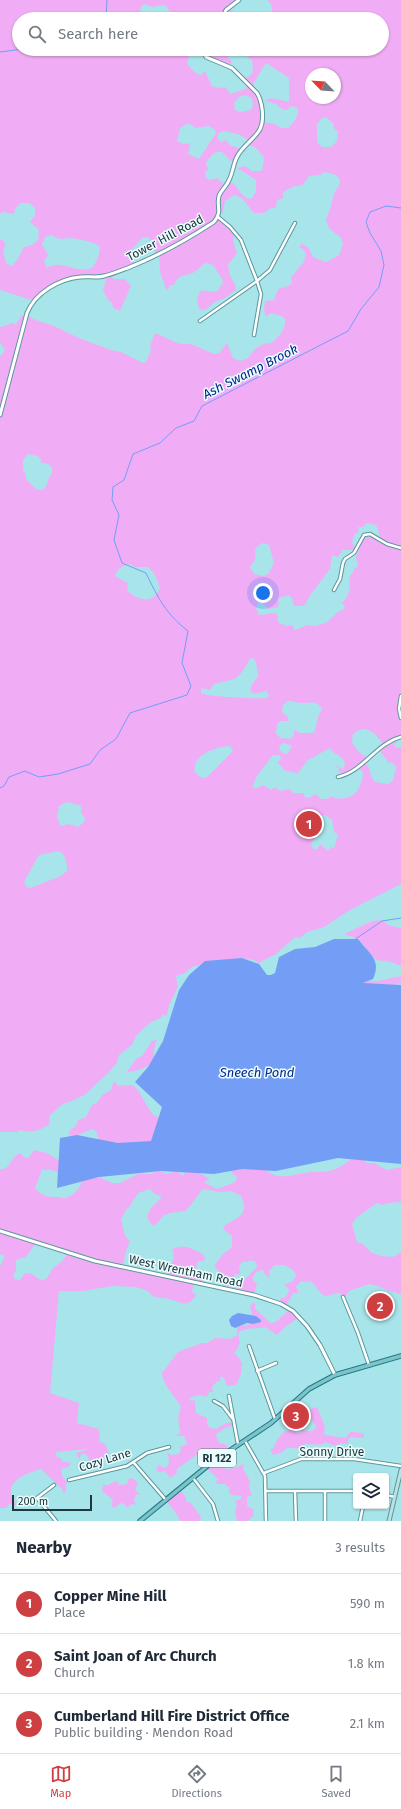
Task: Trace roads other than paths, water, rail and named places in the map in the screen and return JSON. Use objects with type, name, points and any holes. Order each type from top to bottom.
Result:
[{"type":"main road","name":"RI 122","points":[[140,1521],[238,1444],[275,1419],[309,1389],[335,1375],[401,1356]]},
{"type":"main road","points":[[389,1521],[401,1470]]},
{"type":"street","points":[[225,12],[238,0]]},
{"type":"street","name":"Tower Hill Road","points":[[0,415],[27,313],[30,305],[40,295],[47,289],[70,279],[79,277],[103,277],[141,262],[195,234],[214,222],[218,216],[219,197],[230,180],[236,158],[245,144],[260,129],[262,112],[260,97],[232,68],[206,56]]},
{"type":"street","points":[[218,216],[241,240],[261,294],[254,335]]},
{"type":"street","points":[[200,321],[257,281],[270,270],[295,223]]},
{"type":"street","points":[[334,590],[340,579],[343,562],[354,553],[364,535],[370,534],[387,544],[401,548]]},
{"type":"street","points":[[401,696],[399,709],[401,718]]},
{"type":"street","points":[[338,777],[352,772],[367,761],[382,745],[401,737]]},
{"type":"street","name":"West Wrentham Road","points":[[0,1231],[94,1261],[254,1295],[281,1304],[295,1312],[307,1326],[320,1345],[335,1375]]},
{"type":"street","points":[[343,1297],[369,1365]]},
{"type":"street","points":[[249,1346],[275,1419]]},
{"type":"street","points":[[258,1371],[276,1363]]},
{"type":"street","points":[[230,1396],[238,1444]]},
{"type":"street","points":[[214,1401],[223,1406],[233,1420]]},
{"type":"street","points":[[245,1440],[264,1472],[266,1491],[266,1521]]},
{"type":"street","name":"Cozy Lane","points":[[69,1480],[116,1469],[134,1462],[147,1454],[169,1447]]},
{"type":"street","name":"Sonny Drive","points":[[264,1472],[301,1459],[354,1459],[401,1466]]},
{"type":"street","points":[[134,1462],[166,1500]]},
{"type":"street","points":[[193,1478],[213,1504],[218,1521]]},
{"type":"street","points":[[54,1485],[38,1498],[56,1521]]},
{"type":"street","points":[[266,1491],[353,1491]]},
{"type":"street","points":[[295,1491],[296,1521]]},
{"type":"street","points":[[325,1491],[325,1521]]},
{"type":"street","points":[[389,1496],[395,1497]]},
{"type":"street","points":[[360,1521],[362,1509]]},
{"type":"water","name":"Sneech Pond","points":[[334,939],[358,939],[373,957],[376,966],[373,979],[363,983],[401,985],[401,1164],[338,1158],[276,1171],[242,1169],[214,1174],[161,1171],[99,1177],[57,1188],[60,1138],[77,1135],[118,1143],[151,1141],[162,1107],[135,1082],[148,1067],[163,1041],[179,990],[189,975],[205,961],[242,958],[259,964],[267,975],[271,975],[275,973],[279,957],[295,949],[315,947]]},
{"type":"water","points":[[238,1313],[256,1316],[261,1320],[261,1322],[253,1324],[247,1323],[235,1328],[231,1326],[229,1320],[232,1316]]},
{"type":"waterway","points":[[106,12],[107,0]]},
{"type":"waterway","points":[[0,52],[12,50]]},
{"type":"waterway","name":"Ash Swamp Brook","points":[[0,788],[4,786],[9,777],[25,771],[39,777],[58,774],[90,764],[100,750],[116,739],[130,713],[187,695],[191,686],[182,663],[188,631],[168,612],[146,573],[122,563],[114,540],[119,515],[112,500],[113,487],[124,480],[133,454],[160,443],[176,428],[194,421],[202,406],[348,331],[361,309],[379,287],[384,265],[381,251],[370,233],[366,222],[370,212],[386,206],[401,208]]},
{"type":"waterway","points":[[354,940],[382,921],[401,918]]},
{"type":"place","name":"Copper Mine Hill","points":[[309,824]]},
{"type":"place","name":"Saint Joan of Arc Church","points":[[380,1306]]},
{"type":"place","name":"Cumberland Hill Fire District Office","points":[[296,1416]]}]
